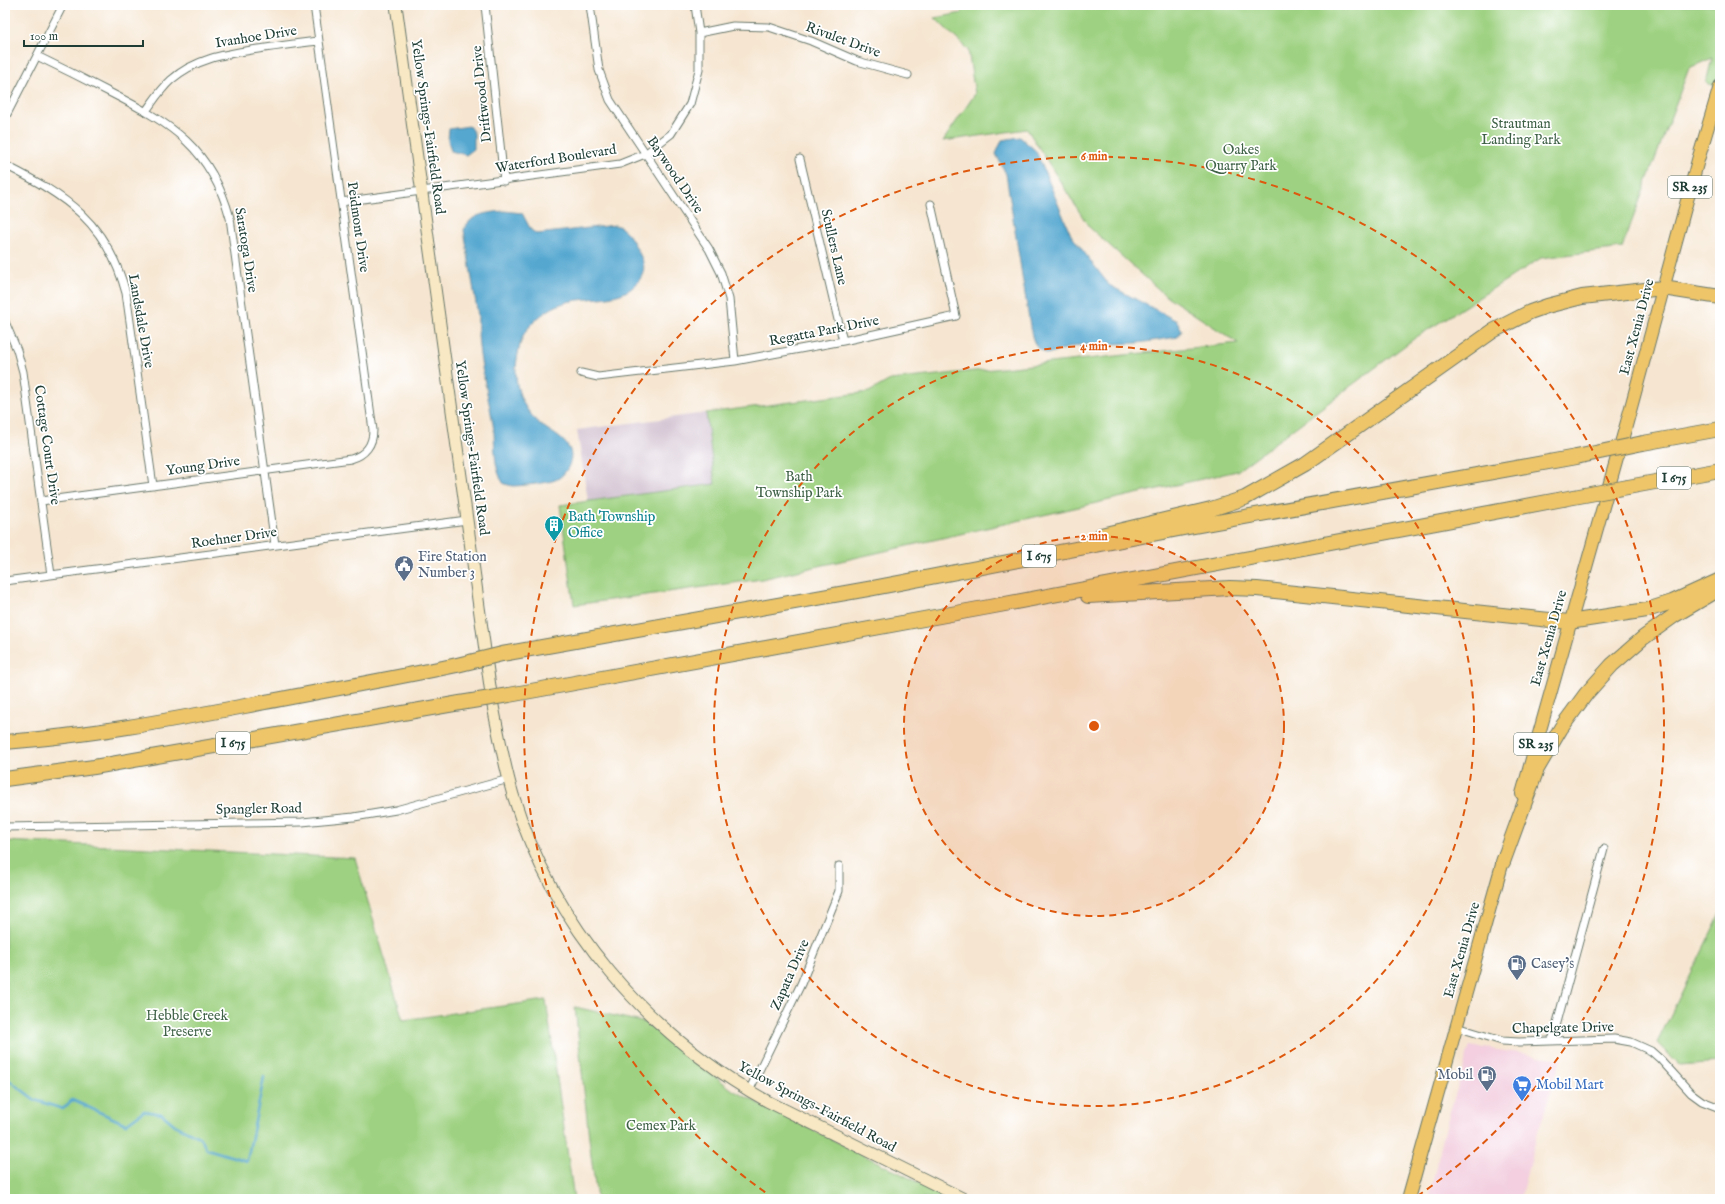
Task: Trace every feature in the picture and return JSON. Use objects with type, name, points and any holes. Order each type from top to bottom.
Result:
[{"type":"highway","points":[[868,589],[1211,509],[1245,498],[1305,464],[1471,345],[1511,321],[1547,306],[1582,297],[1663,288],[1720,297]]},
{"type":"highway","name":"I 675","points":[[5,742],[60,737],[204,714],[371,683],[502,654],[868,589],[1189,527],[1576,457],[1720,429]]},
{"type":"highway","name":"I 675","points":[[5,779],[94,767],[460,704],[989,607],[1720,470]]},
{"type":"highway","points":[[989,607],[1080,596],[1230,588],[1569,622],[1647,610],[1672,602],[1720,580]]},
{"type":"highway","points":[[1503,862],[1537,769],[1561,728],[1586,694],[1612,665],[1643,638],[1675,615],[1720,588]]},
{"type":"main road","name":"Yellow Springs-Fairfield Road","points":[[396,5],[492,700],[509,779],[522,820],[539,862],[571,919],[601,962],[638,1004],[669,1033],[706,1063],[749,1091],[964,1199]]},
{"type":"main road","name":"East Xenia Drive","points":[[1408,1199],[1569,622],[1625,429],[1698,160],[1720,86]]},
{"type":"street","points":[[5,118],[63,5]]},
{"type":"street","name":"Peidmont Drive","points":[[314,5],[373,430],[372,441],[366,451]]},
{"type":"street","name":"Driftwood Drive","points":[[485,5],[504,181]]},
{"type":"street","name":"Baywood Drive","points":[[590,5],[599,70],[610,100],[709,249],[721,273],[729,299],[735,361]]},
{"type":"street","name":"Waterford Boulevard","points":[[341,202],[620,164],[645,154],[671,134],[690,104],[699,70],[699,34],[696,5]]},
{"type":"street","name":"Rivulet Drive","points":[[699,34],[733,26],[769,27],[811,41],[857,62],[908,75]]},
{"type":"street","name":"Ivanhoe Drive","points":[[146,111],[169,81],[202,61],[224,54],[319,41]]},
{"type":"street","name":"Saratoga Drive","points":[[37,56],[146,111],[173,128],[195,149],[212,174],[226,205],[230,218],[275,545]]},
{"type":"street","name":"Scullers Lane","points":[[800,159],[843,341]]},
{"type":"street","name":"Landsdale Drive","points":[[5,165],[60,195],[75,207],[98,231],[112,254],[120,272],[126,293],[153,486]]},
{"type":"street","name":"Regatta Park Drive","points":[[581,373],[598,377],[735,361],[843,341],[956,316],[931,204]]},
{"type":"street","name":"Cottage Court Drive","points":[[5,322],[18,350],[23,372],[51,575]]},
{"type":"street","name":"Young Drive","points":[[41,501],[351,460],[359,457],[366,451]]},
{"type":"street","name":"Roehner Drive","points":[[5,582],[467,520]]},
{"type":"street","name":"Spangler Road","points":[[5,826],[302,822],[396,810],[509,779]]},
{"type":"street","points":[[1552,1041],[1604,849]]},
{"type":"street","name":"Zapata Drive","points":[[749,1091],[799,988],[839,890],[839,866]]},
{"type":"street","name":"Chapelgate Drive","points":[[1456,1027],[1502,1041],[1614,1039],[1631,1042],[1651,1052],[1660,1059],[1691,1093],[1702,1101],[1720,1108]]},
{"type":"shaded area","points":[[706,413],[716,484],[588,501],[577,430]]},
{"type":"shaded area","points":[[1470,1046],[1561,1059],[1536,1139],[1520,1199],[1428,1199],[1448,1118]]},
{"type":"green space","points":[[961,5],[1720,5],[1720,87],[1706,83],[1712,58],[1689,68],[1622,248],[1541,258],[1415,338],[1237,471],[762,579],[574,605],[560,505],[715,484],[706,413],[869,392],[890,380],[1238,343],[1165,295],[1089,227],[1027,129],[943,141],[975,94],[968,50],[935,18],[962,13]]},
{"type":"green space","name":"Hebble Creek Preserve","points":[[5,841],[355,858],[403,1020],[546,1000],[574,1199],[5,1199]]},
{"type":"green space","points":[[1720,914],[1720,1062],[1679,1065],[1657,1043]]},
{"type":"green space","name":"Cemex Park","points":[[575,1007],[646,1023],[734,1091],[952,1199],[597,1199]]},
{"type":"water","points":[[469,126],[474,133],[474,149],[466,155],[451,151],[448,140],[449,129]]},
{"type":"water","points":[[1020,137],[1036,151],[1071,235],[1109,285],[1177,321],[1182,330],[1178,337],[1138,343],[1079,345],[1047,354],[1036,346],[1030,326],[1006,174],[996,154],[1002,140]]},
{"type":"water","points":[[504,211],[522,213],[531,230],[537,234],[615,225],[619,226],[633,241],[641,257],[644,268],[640,279],[633,287],[625,292],[558,305],[541,315],[524,334],[516,364],[517,383],[522,400],[526,408],[539,423],[559,437],[566,444],[571,452],[571,457],[566,471],[555,480],[513,486],[504,484],[500,477],[496,463],[493,424],[480,357],[478,316],[464,230],[467,224],[475,217],[486,213]]},
{"type":"waterway","points":[[5,1077],[35,1100],[63,1109],[72,1100],[126,1124],[144,1111],[162,1114],[175,1125],[199,1137],[207,1149],[247,1161],[264,1077]]},
{"type":"place","name":"Bath Township Office","points":[[554,542]]},
{"type":"place","name":"Fire Station Number 3","points":[[404,582]]},
{"type":"place","name":"Casey’s","points":[[1517,981]]},
{"type":"place","name":"Mobil","points":[[1487,1092]]},
{"type":"place","name":"Mobil Mart","points":[[1522,1102]]},
{"type":"park label","name":"Strautman Landing Park","points":[[1521,132]]},
{"type":"park label","name":"Oakes Quarry Park","points":[[1241,158]]},
{"type":"park label","name":"Bath Township Park","points":[[799,486]]}]
